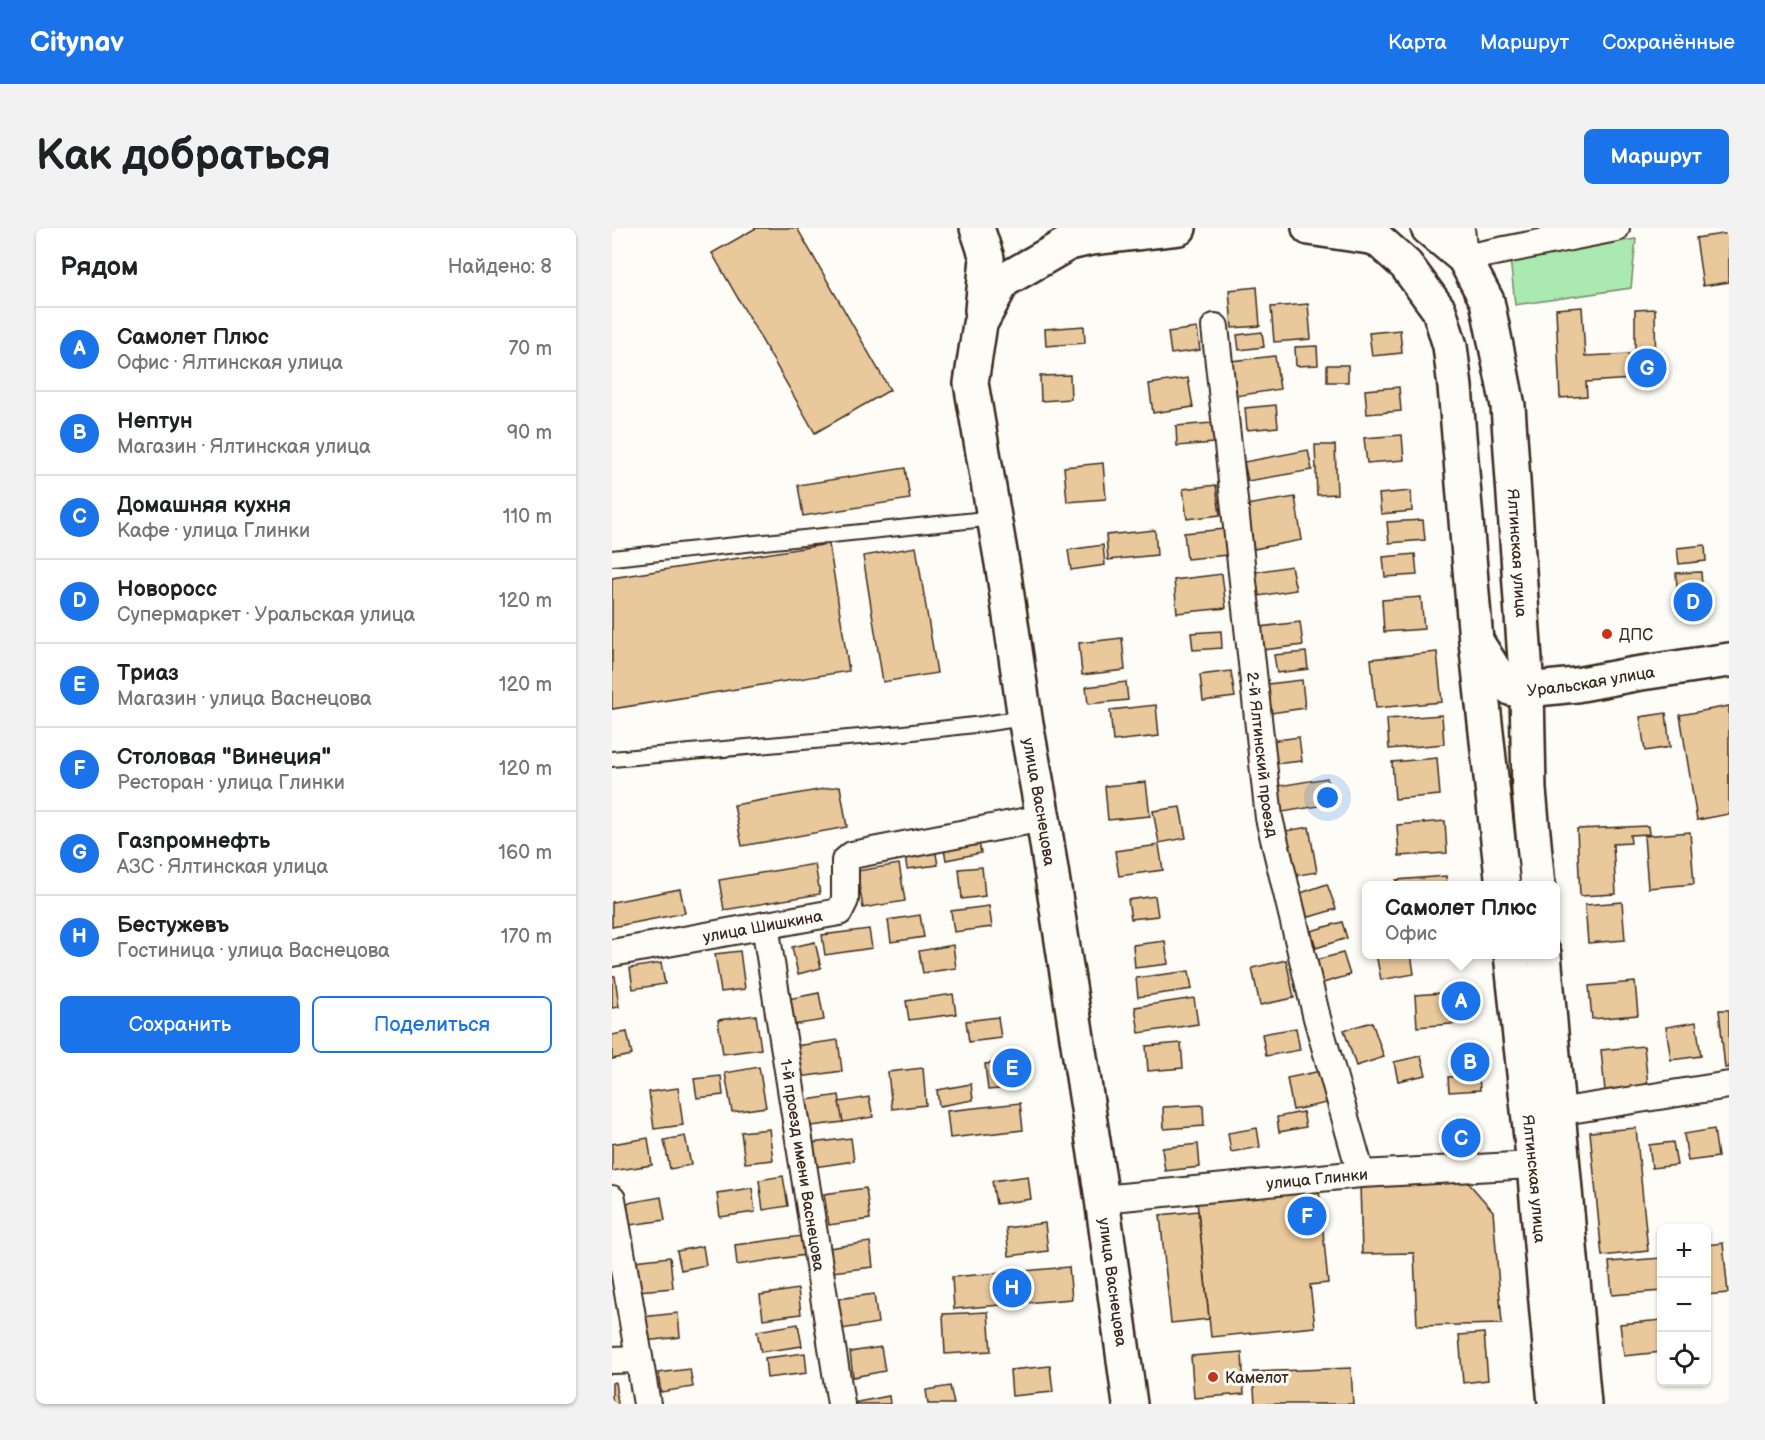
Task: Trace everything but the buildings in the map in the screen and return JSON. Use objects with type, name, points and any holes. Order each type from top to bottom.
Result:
[{"type":"main road","points":[[977,228],[987,258],[980,324]]},
{"type":"main road","name":"улица Васнецова","points":[[1130,1404],[1043,818],[971,383],[980,324],[1003,281],[1071,233],[1091,238],[1179,228]]},
{"type":"main road","points":[[1309,228],[1368,233],[1406,265],[1439,310],[1450,346],[1476,641],[1503,881]]},
{"type":"main road","points":[[1428,228],[1462,243]]},
{"type":"main road","name":"Ялтинская улица","points":[[1462,243],[1487,300],[1508,406],[1527,690],[1529,790],[1538,881]]},
{"type":"main road","name":"Уральская улица","points":[[1476,641],[1500,679],[1512,689],[1527,690],[1576,685],[1729,660]]},
{"type":"main road","name":"Ялтинская улица","points":[[1512,959],[1534,1165],[1555,1404]]},
{"type":"main road","name":"Ялтинская улица","points":[[1544,959],[1584,1404]]},
{"type":"street","points":[[1462,243],[1616,228]]},
{"type":"street","name":"2-й Ялтинский проезд","points":[[1215,327],[1269,818],[1317,1018],[1361,1174]]},
{"type":"street","name":"улица Шишкина","points":[[612,953],[839,912],[845,900],[845,861],[852,855],[1043,818]]},
{"type":"street","name":"1-й проезд имени Васнецова","points":[[765,925],[841,1404]]},
{"type":"street","points":[[1557,1112],[1729,1085]]},
{"type":"street","name":"улица Глинки","points":[[1101,1199],[1361,1174],[1534,1165]]},
{"type":"street","points":[[612,1199],[647,1404]]},
{"type":"street","points":[[612,1360],[639,1359]]},
{"type":"lane","points":[[612,558],[995,518]]},
{"type":"lane","points":[[612,759],[904,733],[1025,718]]},
{"type":"green space","points":[[1636,239],[1631,288],[1515,305],[1510,258]]},
{"type":"place","name":"Газпромнефть","points":[[1647,368]]},
{"type":"place","name":"Новоросс","points":[[1693,602]]},
{"type":"place","name":"ДПС","points":[[1607,634]]},
{"type":"place","name":"Самолет Плюс","points":[[1461,1001]]},
{"type":"place","name":"Нептун","points":[[1470,1062]]},
{"type":"place","name":"Триаз","points":[[1012,1068]]},
{"type":"place","name":"Домашняя кухня","points":[[1461,1138]]},
{"type":"place","name":"Столовая \"Винеция\"","points":[[1307,1216]]},
{"type":"place","name":"Бестужевъ","points":[[1012,1288]]},
{"type":"place","name":"Камелот","points":[[1213,1377]]}]
